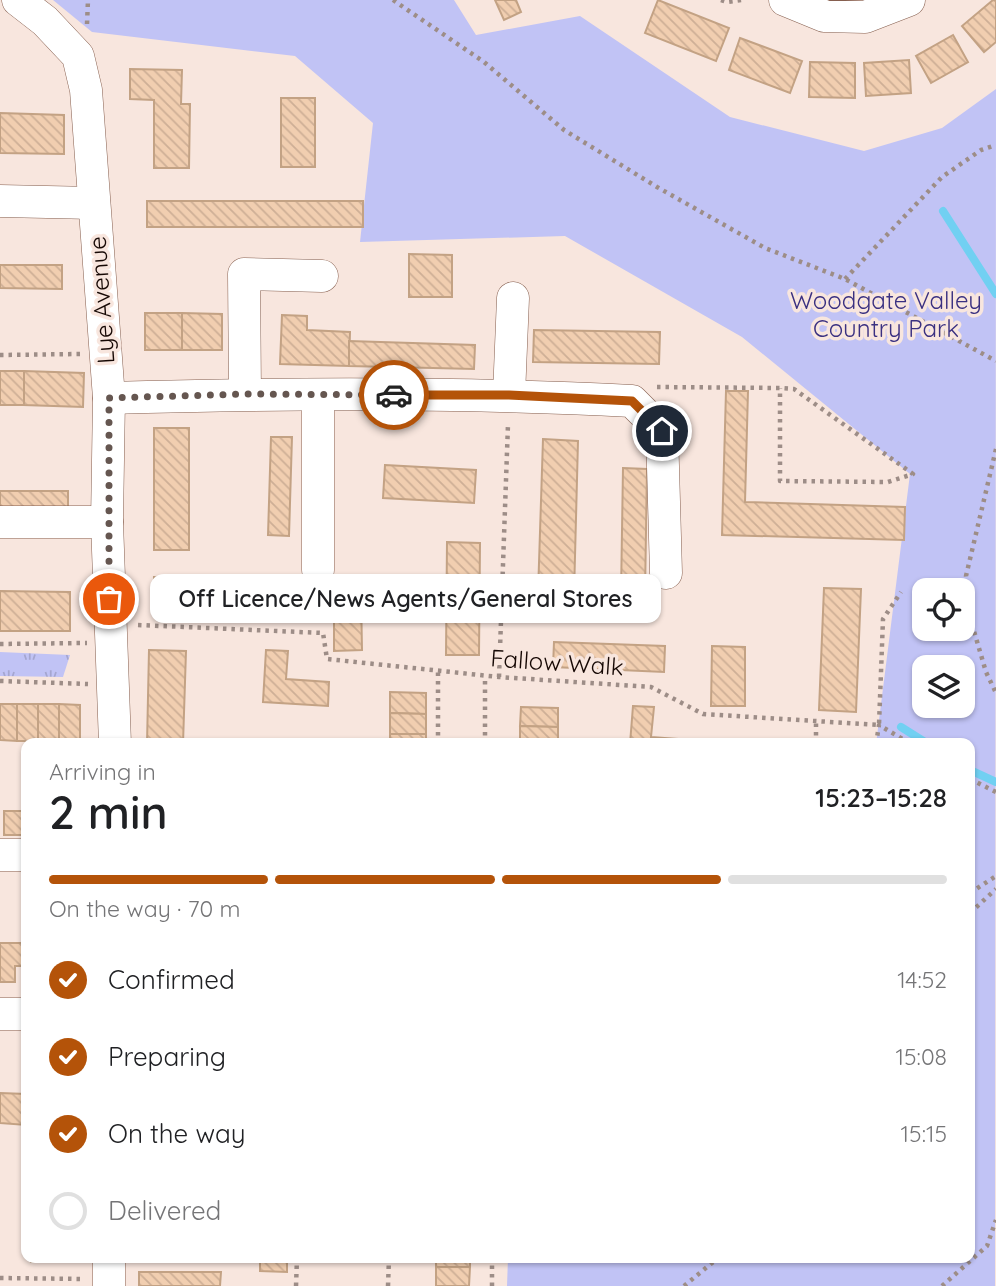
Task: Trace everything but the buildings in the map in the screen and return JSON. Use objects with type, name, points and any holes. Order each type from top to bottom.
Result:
[{"type":"street","name":"Lye Avenue","points":[[18,0],[45,21],[78,56],[86,90],[109,398],[107,522],[115,738]]},
{"type":"street","points":[[785,0],[824,16],[865,17],[909,0]]},
{"type":"street","name":"Lye Avenue","points":[[0,201],[94,203]]},
{"type":"street","points":[[245,394],[244,274],[322,276]]},
{"type":"street","points":[[509,395],[513,298]]},
{"type":"street","points":[[109,398],[245,394],[509,395],[632,401],[662,431],[666,573]]},
{"type":"street","points":[[318,395],[318,570]]},
{"type":"street","points":[[0,522],[107,522]]},
{"type":"street","points":[[0,855],[21,855]]},
{"type":"street","points":[[0,1014],[21,1014]]},
{"type":"path","points":[[393,0],[484,62],[565,130],[657,187],[765,248],[845,279],[996,361]]},
{"type":"path","points":[[721,0],[742,0]]},
{"type":"path","points":[[845,279],[942,177],[981,150],[996,145]]},
{"type":"path","points":[[0,355],[106,354]]},
{"type":"path","points":[[632,401],[644,386],[780,388],[794,389],[913,474],[888,482],[780,481],[780,388]]},
{"type":"path","points":[[499,677],[509,395]]},
{"type":"path","points":[[996,449],[966,576],[971,621],[986,672],[996,693]]},
{"type":"path","points":[[877,738],[883,619],[901,592]]},
{"type":"path","points":[[0,644],[110,633]]},
{"type":"path","name":"Fallow Walk","points":[[110,633],[323,633],[327,659],[485,676],[651,687],[703,714],[879,725]]},
{"type":"path","points":[[438,670],[438,738]]},
{"type":"path","points":[[485,676],[485,738]]},
{"type":"path","points":[[0,681],[113,685]]},
{"type":"path","points":[[816,721],[816,738]]},
{"type":"path","points":[[879,725],[901,738]]},
{"type":"path","points":[[975,782],[996,792]]},
{"type":"path","points":[[975,890],[996,876]]},
{"type":"path","points":[[975,908],[996,889]]},
{"type":"path","points":[[975,1257],[987,1246],[996,1220]]},
{"type":"path","points":[[296,1286],[297,1263]]},
{"type":"path","points":[[388,1263],[388,1286]]},
{"type":"path","points":[[492,1263],[492,1286]]},
{"type":"path","points":[[684,1286],[712,1263]]},
{"type":"path","points":[[943,1286],[968,1263]]},
{"type":"path","points":[[0,1278],[109,1275]]},
{"type":"green space","name":"Woodgate Valley Country Park","points":[[53,0],[454,0],[476,35],[580,16],[730,117],[864,151],[942,128],[996,89],[995,1286],[507,1286],[508,1263],[975,1263],[975,738],[877,738],[910,474],[742,337],[565,236],[360,242],[373,123],[295,56],[92,32]]},
{"type":"green space","points":[[0,652],[70,655],[63,677],[0,676]]},
{"type":"waterway","points":[[943,211],[996,294]]},
{"type":"waterway","points":[[901,727],[918,738]]},
{"type":"waterway","points":[[975,772],[996,782]]},
{"type":"way so far","points":[[109,599],[109,398],[245,394],[394,395]]},
{"type":"place","name":"Off Licence/News Agents/General Stores","points":[[109,599]]},
{"type":"route","points":[[394,395],[509,395],[632,401],[662,431]]}]
